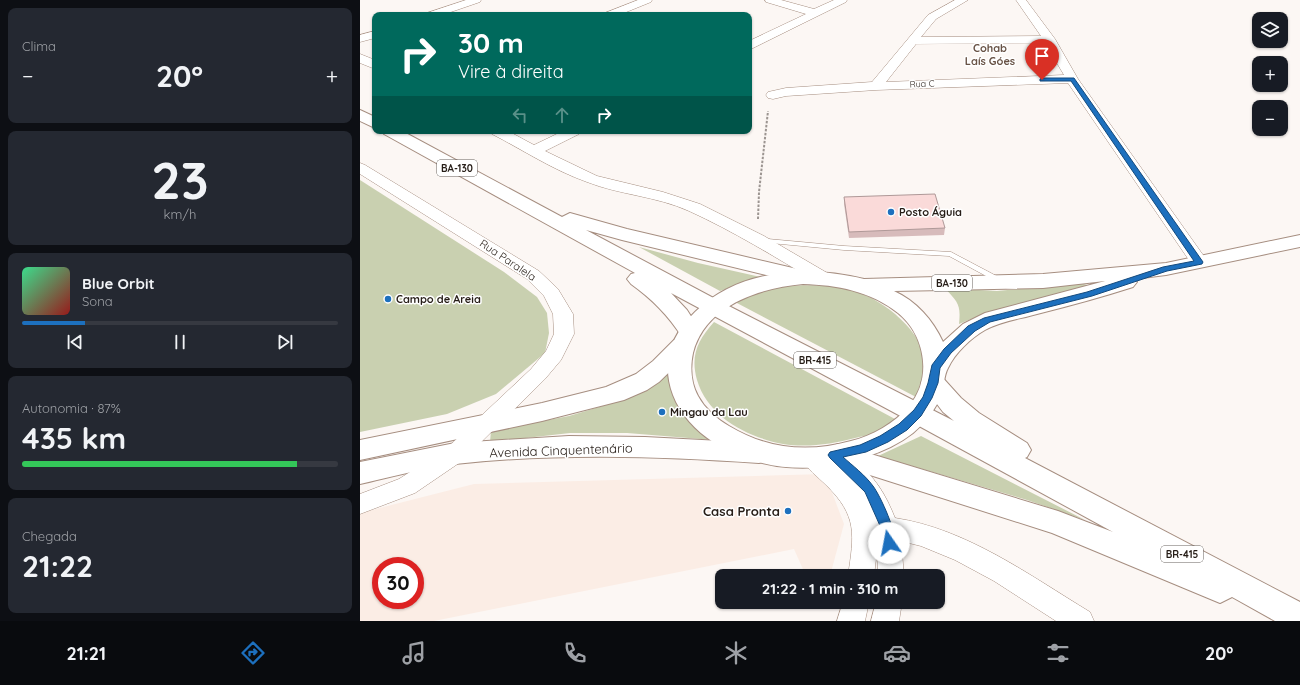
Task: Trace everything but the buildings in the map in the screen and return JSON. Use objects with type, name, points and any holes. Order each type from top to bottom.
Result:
[{"type":"main road","points":[[360,115],[372,121]]},
{"type":"main road","name":"BA-130","points":[[395,134],[525,206]]},
{"type":"main road","points":[[525,206],[622,234],[813,278],[861,285],[894,300],[909,311],[920,323],[929,337],[934,352],[934,375],[952,405],[970,420],[997,439],[1300,617]]},
{"type":"main road","points":[[525,206],[657,291],[679,314],[686,339],[679,362],[679,378],[683,393],[692,409],[704,423],[721,435],[741,446],[763,453],[788,457],[828,456],[862,448],[884,439],[903,427],[917,413],[927,398],[934,375],[947,351],[971,328],[987,320],[1089,294],[1166,269]]},
{"type":"main road","name":"BR-415","points":[[525,206],[1300,617]]},
{"type":"main road","name":"BA-130","points":[[861,285],[1043,281],[1166,269],[1300,241]]},
{"type":"main road","points":[[360,450],[483,425],[593,400],[620,392],[640,383],[658,370],[686,339],[700,319],[713,307],[728,297],[745,289],[764,283],[813,278]]},
{"type":"main road","name":"Avenida Cinquentenário","points":[[360,473],[454,455],[530,449],[686,447],[763,453]]},
{"type":"main road","points":[[828,456],[1058,523],[1123,548],[1296,621]]},
{"type":"street","points":[[440,12],[476,0]]},
{"type":"street","points":[[770,0],[815,13]]},
{"type":"street","points":[[752,44],[842,0]]},
{"type":"street","points":[[876,86],[932,17],[963,0]]},
{"type":"street","points":[[1021,0],[1049,39],[1072,79],[1199,262]]},
{"type":"street","points":[[616,12],[640,1]]},
{"type":"street","points":[[360,39],[372,35]]},
{"type":"street","points":[[914,41],[1049,39]]},
{"type":"street","points":[[360,58],[372,64]]},
{"type":"street","name":"Rua C","points":[[773,95],[786,92],[876,86],[1072,79]]},
{"type":"street","points":[[502,134],[533,151],[592,179],[683,203],[758,240],[813,278]]},
{"type":"street","points":[[533,151],[568,134]]},
{"type":"street","name":"Rua Paralela","points":[[360,168],[533,275],[551,293],[564,314],[564,334],[554,355],[538,374],[483,425],[454,455],[407,486],[360,504]]},
{"type":"street","points":[[828,456],[844,488],[856,506],[876,527],[892,558],[891,569]]},
{"type":"street","points":[[861,569],[865,549],[876,527]]},
{"type":"street","points":[[876,527],[920,534],[950,545],[995,568],[1080,621]]},
{"type":"street","points":[[851,621],[854,609]]},
{"type":"street","points":[[886,621],[888,609]]},
{"type":"lane","points":[[758,240],[844,248],[951,254],[1003,282]]},
{"type":"path","points":[[758,240],[759,192],[770,100],[773,95]]},
{"type":"shaded area","points":[[825,474],[844,524],[832,569],[803,569],[794,549],[434,621],[360,621],[360,513],[474,484]]},
{"type":"green space","points":[[360,180],[504,272],[537,297],[547,313],[549,333],[545,353],[496,394],[447,414],[360,432]]},
{"type":"green space","points":[[639,247],[698,263],[765,278],[742,283],[720,291]]},
{"type":"green space","points":[[1080,283],[1091,286],[1086,291],[976,317],[959,324],[958,304],[945,288],[997,291]]},
{"type":"green space","points":[[785,286],[829,286],[855,291],[878,302],[900,319],[918,340],[923,352],[925,364],[923,377],[916,397],[735,302],[750,294]]},
{"type":"green space","points":[[714,322],[895,419],[885,428],[875,433],[819,445],[801,446],[783,444],[769,441],[743,430],[720,415],[710,405],[702,393],[697,380],[694,363],[697,348],[704,335]]},
{"type":"green space","points":[[672,364],[713,440],[627,433],[570,433],[490,442],[491,431],[569,416],[626,399],[655,384]]},
{"type":"green space","points":[[921,436],[1085,520],[1027,500],[878,456]]},
{"type":"place","name":"Posto Águia","points":[[891,212]]},
{"type":"place","name":"Campo de Areia","points":[[388,299]]},
{"type":"place","name":"Mingau da Lau","points":[[662,412]]},
{"type":"place","name":"Casa Pronta","points":[[788,511]]},
{"type":"district","name":"Cohab Laís Góes","points":[[990,54]]},
{"type":"route","points":[[889,543],[887,528],[869,489],[834,455],[862,448],[884,439],[903,427],[917,413],[927,398],[933,383],[936,367],[947,351],[971,328],[987,320],[1089,294],[1166,269],[1199,262],[1072,79],[1042,80]]}]
